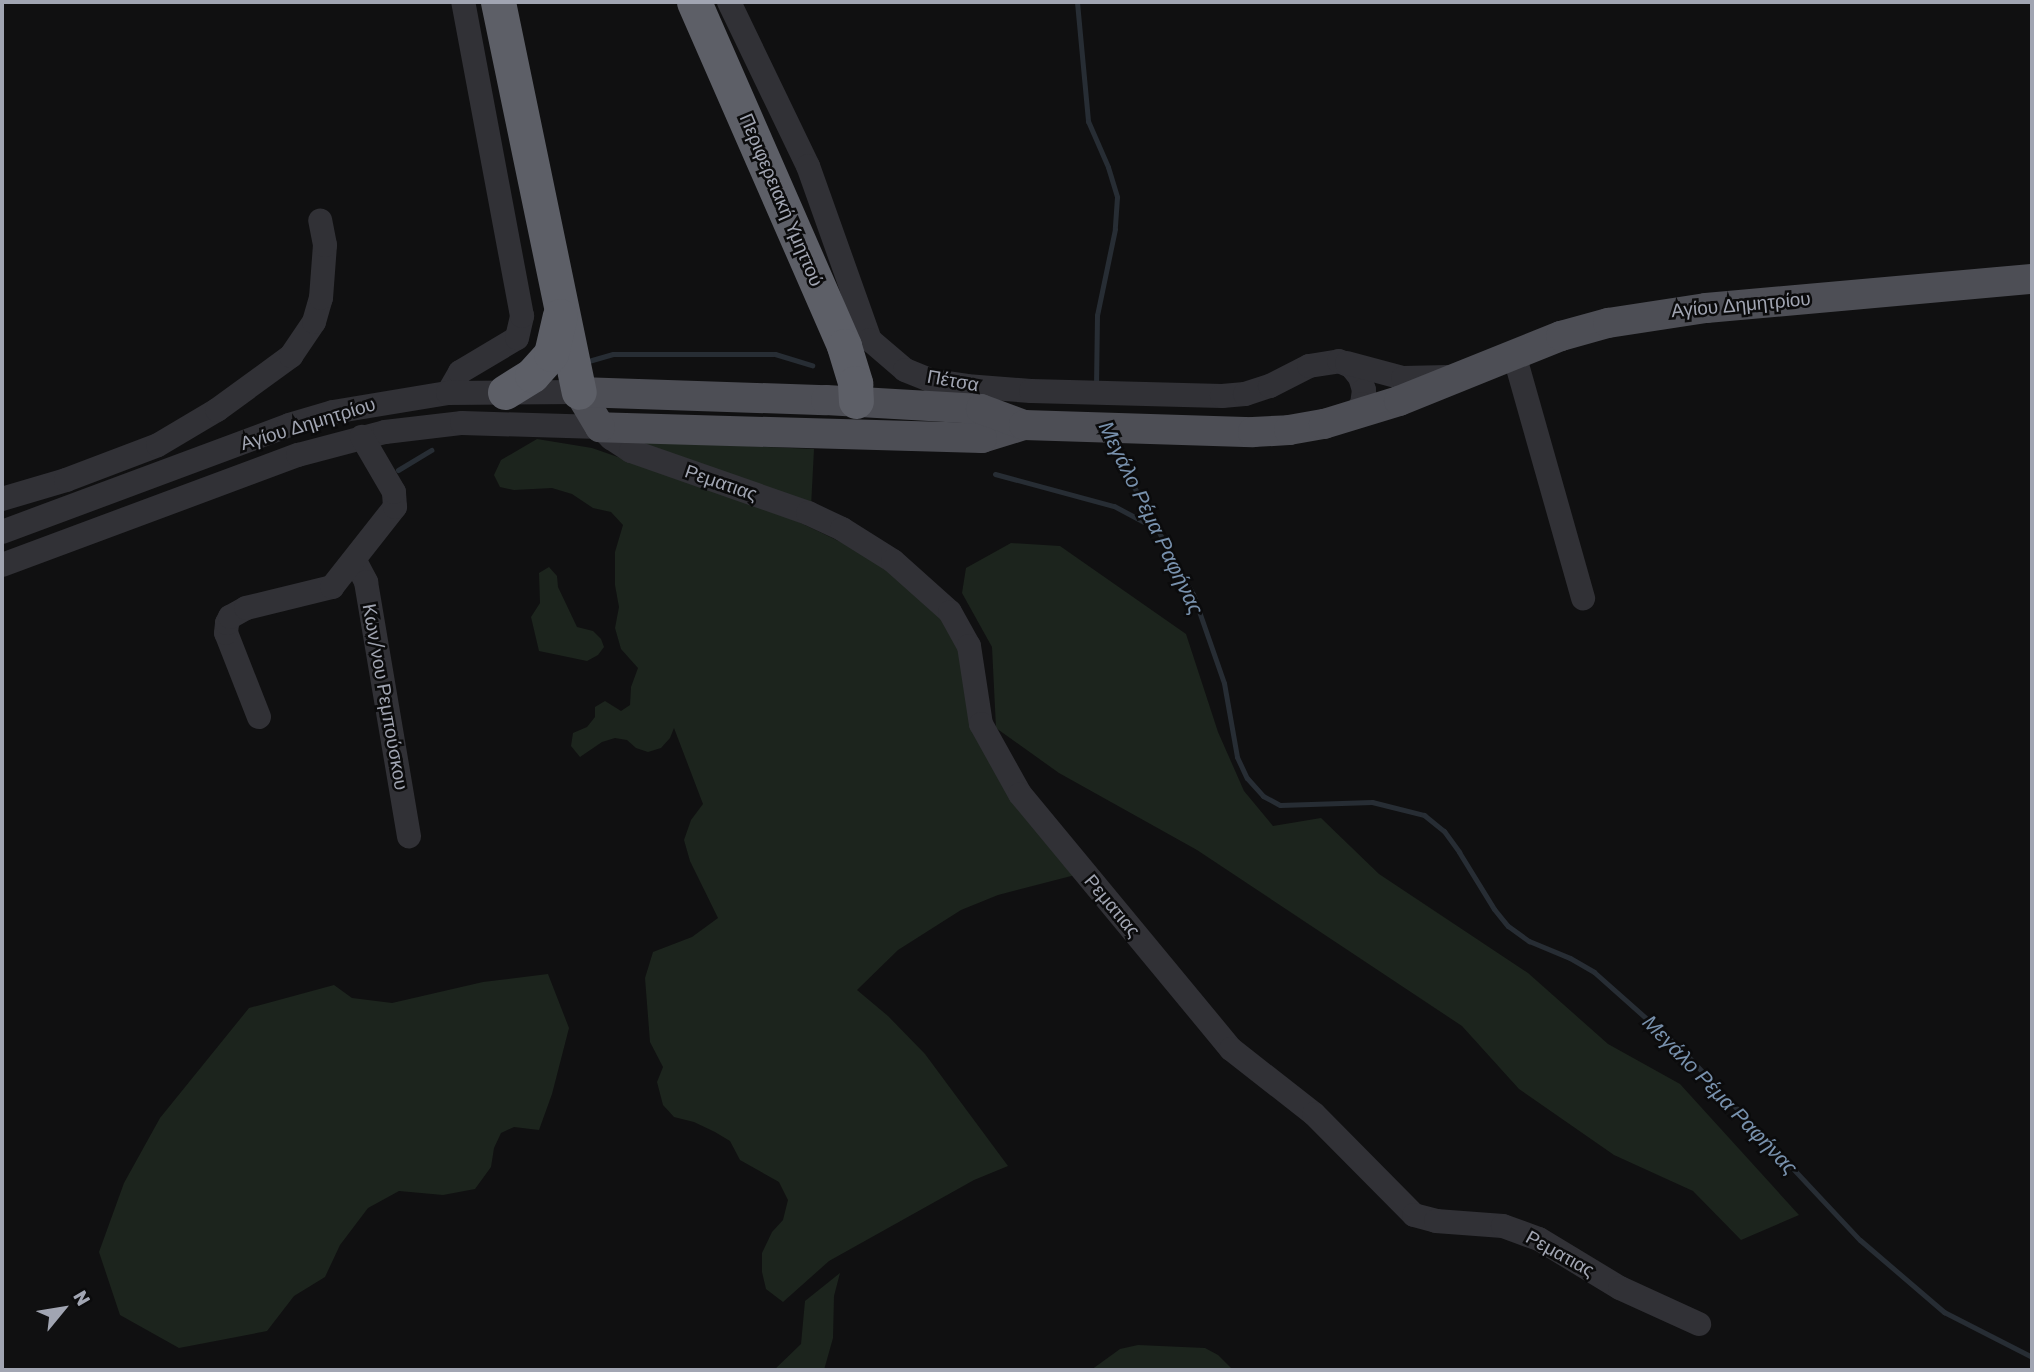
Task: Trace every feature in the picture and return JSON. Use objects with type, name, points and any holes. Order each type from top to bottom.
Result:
[{"type":"highway","points":[[498,2],[579,392]]},
{"type":"highway","name":"Περιφερειακή Υμηττού","points":[[694,2],[844,346],[855,383],[855,418]]},
{"type":"highway","points":[[505,392],[532,375],[551,354],[561,313]]},
{"type":"main road","name":"Αγίου Δημητρίου","points":[[1460,377],[1514,354],[1584,330],[1657,313],[2032,279]]},
{"type":"main road","name":"Πέτσα","points":[[600,427],[855,418],[981,409],[1024,425],[1217,431],[1289,430],[1354,415],[1460,377]]},
{"type":"main road","name":"Αγίου Δημητρίου","points":[[579,392],[713,396]]},
{"type":"main road","points":[[579,392],[600,427]]},
{"type":"main road","name":"Πέτσα","points":[[713,396],[855,418]]},
{"type":"street","points":[[448,393],[460,372],[517,338],[522,316],[463,2]]},
{"type":"street","name":"Πέτσα","points":[[729,2],[808,166],[870,340],[905,370],[932,381],[1031,391],[1222,396],[1245,394],[1270,386],[1331,361]]},
{"type":"street","points":[[2,499],[105,466],[158,445],[216,411],[291,356],[314,323],[321,298],[326,255],[320,220]]},
{"type":"street","points":[[1514,354],[1583,597]]},
{"type":"street","points":[[1331,361],[1403,378],[1460,377]]},
{"type":"street","points":[[1331,361],[1342,379],[1354,415]]},
{"type":"street","name":"Αγίου Δημητρίου","points":[[2,532],[289,425],[379,402],[448,393],[579,392]]},
{"type":"street","name":"Αγίου Δημητρίου","points":[[2,565],[298,455],[362,438],[461,423],[600,427]]},
{"type":"street","name":"Ρεματιας","points":[[600,427],[611,439],[631,451],[808,513],[842,528],[893,561],[925,586],[950,612],[965,635],[981,724],[1014,784],[1036,815],[1231,1049],[1314,1114],[1414,1215],[1436,1221],[1503,1226],[1539,1239],[1620,1289],[1657,1308],[1699,1324]]},
{"type":"street","points":[[259,716],[226,633],[230,617],[246,608],[323,591],[339,581],[355,561],[396,502],[394,492],[362,438]]},
{"type":"street","name":"Κων/νου Ρεμπούσκου","points":[[355,561],[366,582],[409,836]]},
{"type":"shaded area","points":[[537,439],[592,448],[784,515],[866,554],[936,611],[962,654],[971,715],[1079,874],[998,895],[961,910],[898,950],[857,990],[888,1016],[925,1054],[1008,1166],[974,1180],[829,1261],[783,1302],[766,1289],[762,1272],[762,1253],[772,1232],[783,1220],[788,1200],[779,1182],[740,1160],[730,1141],[694,1122],[674,1117],[663,1105],[657,1082],[663,1067],[650,1042],[645,978],[653,952],[692,937],[718,918],[690,861],[684,840],[691,820],[703,804],[674,728],[661,748],[648,752],[636,748],[627,740],[615,738],[602,742],[580,757],[571,746],[573,733],[587,727],[595,717],[595,707],[605,701],[621,711],[630,705],[631,687],[638,668],[621,649],[615,628],[619,607],[615,585],[615,552],[623,525],[611,512],[593,508],[572,494],[552,488],[514,490],[500,487],[494,475],[501,460]]},
{"type":"shaded area","points":[[633,441],[814,449],[811,507]]},
{"type":"shaded area","points":[[1011,543],[1060,546],[1186,634],[1218,732],[1244,791],[1273,826],[1321,818],[1379,874],[1528,973],[1608,1044],[1680,1084],[1799,1215],[1741,1240],[1693,1191],[1614,1155],[1519,1089],[1462,1026],[1197,850],[1059,773],[996,728],[992,647],[962,593],[966,568]]},
{"type":"shaded area","points":[[549,567],[557,576],[558,587],[577,627],[593,631],[601,639],[604,647],[598,655],[587,661],[539,651],[531,617],[540,603],[539,573]]},
{"type":"shaded area","points":[[548,974],[569,1028],[552,1094],[539,1130],[514,1127],[501,1133],[494,1148],[491,1167],[475,1189],[443,1195],[399,1191],[368,1208],[340,1245],[325,1277],[294,1296],[267,1331],[179,1348],[120,1315],[99,1252],[124,1183],[160,1118],[249,1008],[334,985],[352,998],[392,1003],[483,982]]},
{"type":"shaded area","points":[[840,1273],[834,1296],[833,1338],[824,1370],[774,1370],[801,1344],[805,1301]]},
{"type":"shaded area","points":[[1138,1345],[1205,1348],[1218,1355],[1233,1370],[1091,1370],[1120,1349]]},
{"type":"waterway","name":"Μεγάλο Ρέμα Ραφήνας","points":[[1077,2],[1088,121],[1108,167],[1117,197],[1115,229],[1097,315],[1096,386]]},
{"type":"waterway","points":[[585,362],[613,354],[775,354],[812,365]]},
{"type":"waterway","name":"Μεγάλο Ρέμα Ραφήνας","points":[[1106,436],[1193,594],[1224,683],[1237,757],[1247,778],[1263,796],[1280,805],[1372,802],[1424,815],[1444,831],[1494,909],[1508,926],[1529,941],[1570,958],[1594,972],[1682,1050],[1860,1240],[1944,1312],[2032,1357]]},
{"type":"waterway","points":[[398,470],[431,450]]},
{"type":"waterway","points":[[995,474],[1114,506],[1159,530]]}]
